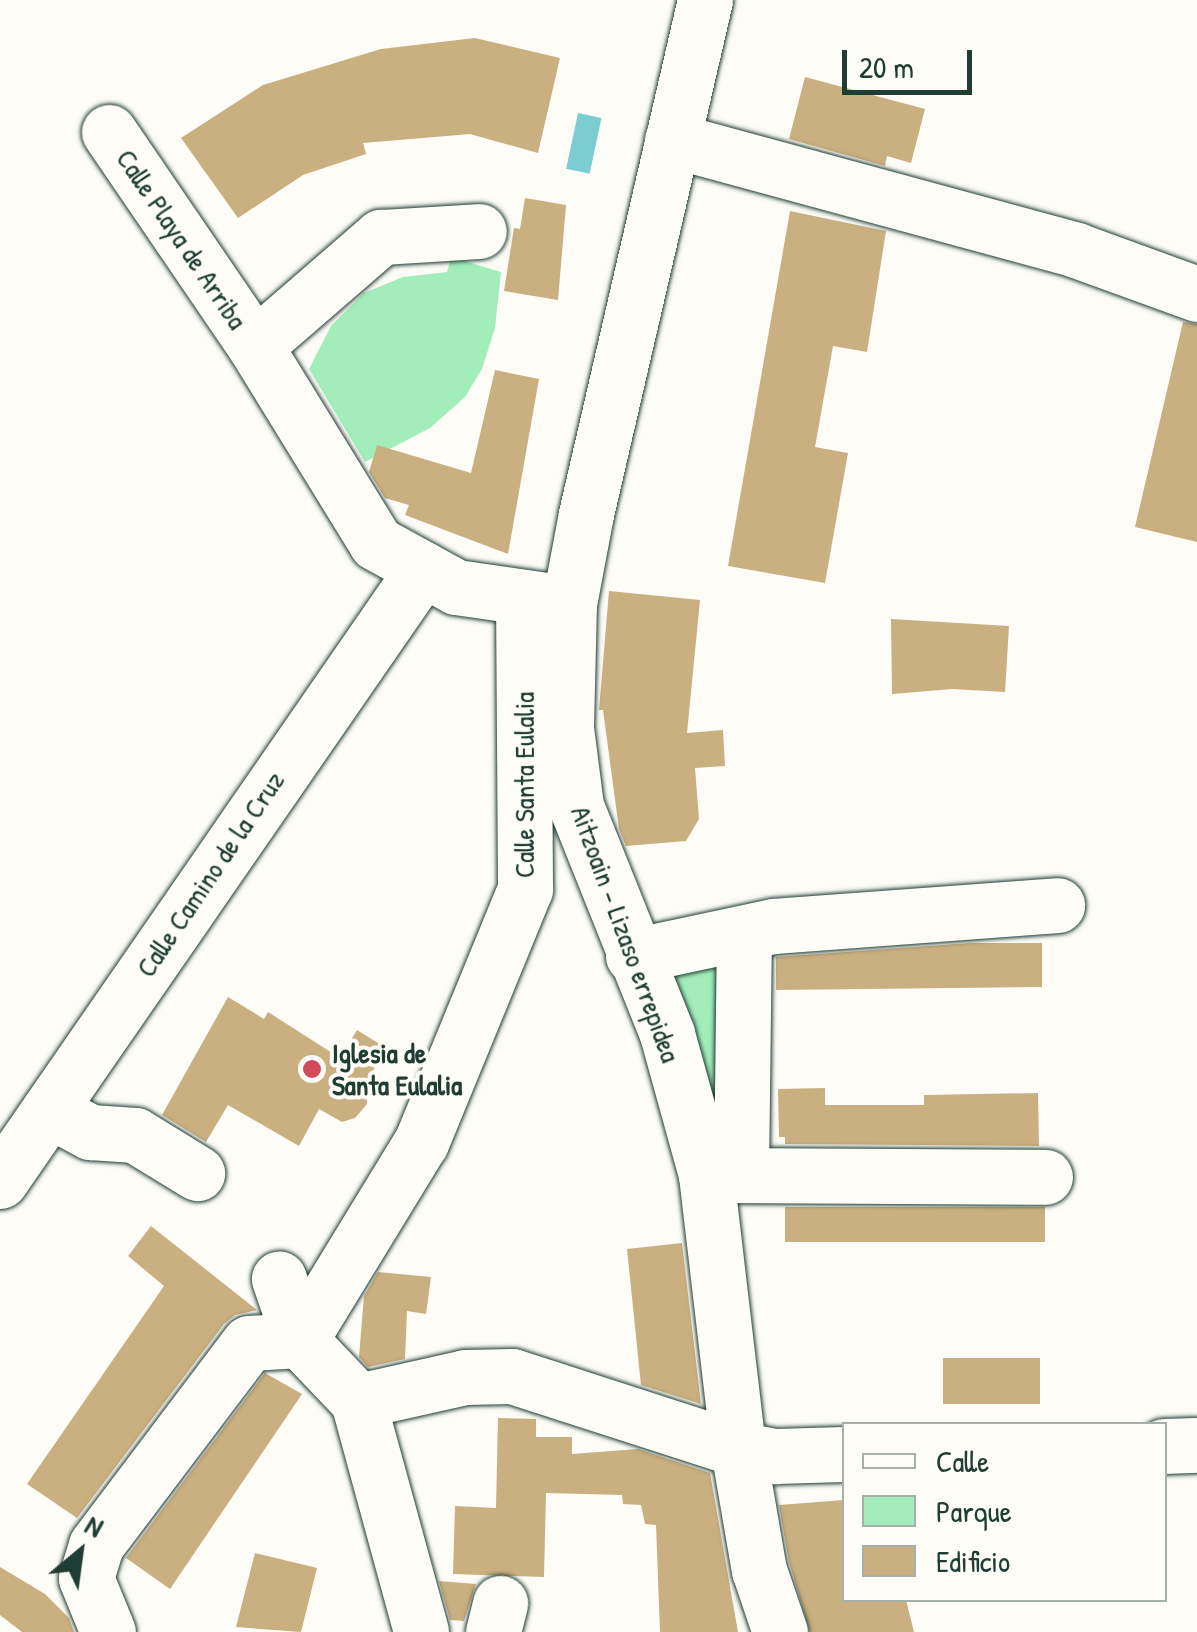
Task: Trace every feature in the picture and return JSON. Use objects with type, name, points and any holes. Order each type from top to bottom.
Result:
[{"type":"street","name":"Aitzoain - Lizaso errepidea","points":[[705,0],[586,514],[546,600],[576,806],[723,1175],[738,1449],[759,1570],[780,1632]]},
{"type":"street","name":"Calle Playa de Arriba","points":[[109,132],[255,346],[376,542],[456,587],[546,600]]},
{"type":"street","points":[[672,140],[1076,250],[1197,294]]},
{"type":"street","name":"Calle Playa de Arriba","points":[[255,346],[381,238],[480,231]]},
{"type":"street","name":"Calle Camino de la Cruz","points":[[0,1180],[423,569]]},
{"type":"street","name":"Calle Santa Eulalia","points":[[300,1340],[421,1142],[525,889],[546,600]]},
{"type":"street","points":[[633,956],[774,926],[1057,905]]},
{"type":"street","points":[[744,934],[723,1175],[1046,1176]]},
{"type":"street","points":[[50,1110],[90,1132],[135,1135],[197,1173]]},
{"type":"street","points":[[279,1279],[300,1340],[358,1401],[421,1632]]},
{"type":"street","points":[[108,1632],[86,1578],[96,1546],[249,1343],[300,1340]]},
{"type":"street","points":[[358,1401],[465,1377],[512,1376],[738,1449],[776,1456],[842,1454]]},
{"type":"street","points":[[1167,1446],[1197,1445]]},
{"type":"green space","points":[[451,257],[501,272],[495,328],[482,369],[465,397],[430,428],[365,462],[309,369],[331,326],[364,293],[403,277],[447,272]]},
{"type":"green space","points":[[716,959],[726,1139],[668,973]]},
{"type":"water","points":[[578,113],[601,118],[590,174],[566,169]]},
{"type":"building","points":[[475,38],[560,58],[538,153],[470,134],[363,143],[366,154],[303,175],[238,218],[181,138],[263,85],[381,49]]},
{"type":"building","points":[[805,77],[925,109],[911,163],[887,156],[885,166],[789,139]]},
{"type":"building","points":[[525,198],[566,205],[558,300],[504,291],[514,228],[520,229]]},
{"type":"building","points":[[790,211],[886,231],[867,352],[833,346],[815,447],[848,453],[825,583],[728,566]]},
{"type":"building","points":[[1183,322],[1197,324],[1197,542],[1135,527]]},
{"type":"building","points":[[495,370],[539,379],[508,554],[405,515],[409,505],[385,498],[369,472],[377,445],[471,473]]},
{"type":"building","points":[[609,591],[700,600],[687,733],[723,730],[725,766],[695,768],[699,819],[686,841],[626,846],[619,829],[603,710],[599,710]]},
{"type":"building","points":[[891,619],[1009,626],[1005,692],[952,689],[892,694]]},
{"type":"building","points":[[970,943],[1042,943],[1042,987],[776,990],[776,957]]},
{"type":"building","points":[[228,997],[264,1019],[268,1012],[340,1058],[357,1030],[386,1048],[367,1081],[367,1104],[355,1118],[342,1122],[319,1109],[299,1146],[228,1105],[206,1142],[162,1115]]},
{"type":"building","points":[[825,1088],[825,1105],[924,1105],[924,1095],[1038,1093],[1039,1146],[785,1144],[785,1137],[779,1137],[778,1089]]},
{"type":"building","points":[[785,1207],[1045,1207],[1045,1242],[785,1242]]},
{"type":"building","points":[[151,1226],[257,1310],[235,1315],[224,1324],[77,1518],[27,1484],[164,1286],[128,1256]]},
{"type":"building","points":[[682,1243],[701,1404],[641,1385],[627,1249]]},
{"type":"building","points":[[378,1272],[431,1277],[426,1314],[407,1311],[405,1359],[368,1367],[359,1357],[364,1296]]},
{"type":"building","points":[[943,1358],[1040,1358],[1040,1404],[943,1404]]},
{"type":"building","points":[[265,1373],[302,1394],[170,1589],[126,1558]]},
{"type":"building","points":[[498,1418],[536,1419],[536,1437],[572,1437],[572,1454],[638,1449],[710,1473],[738,1632],[660,1632],[656,1525],[645,1524],[641,1505],[623,1504],[622,1495],[546,1493],[544,1577],[453,1574],[455,1506],[496,1508]]},
{"type":"building","points":[[842,1500],[842,1602],[906,1602],[914,1632],[810,1632],[789,1562],[779,1505]]},
{"type":"building","points":[[255,1553],[317,1568],[301,1632],[236,1627]]},
{"type":"building","points":[[0,1567],[45,1594],[69,1618],[74,1632],[22,1632],[0,1615]]},
{"type":"building","points":[[439,1581],[476,1584],[464,1621],[450,1620]]},
{"type":"place","name":"Iglesia de Santa Eulalia","points":[[312,1069]]}]
